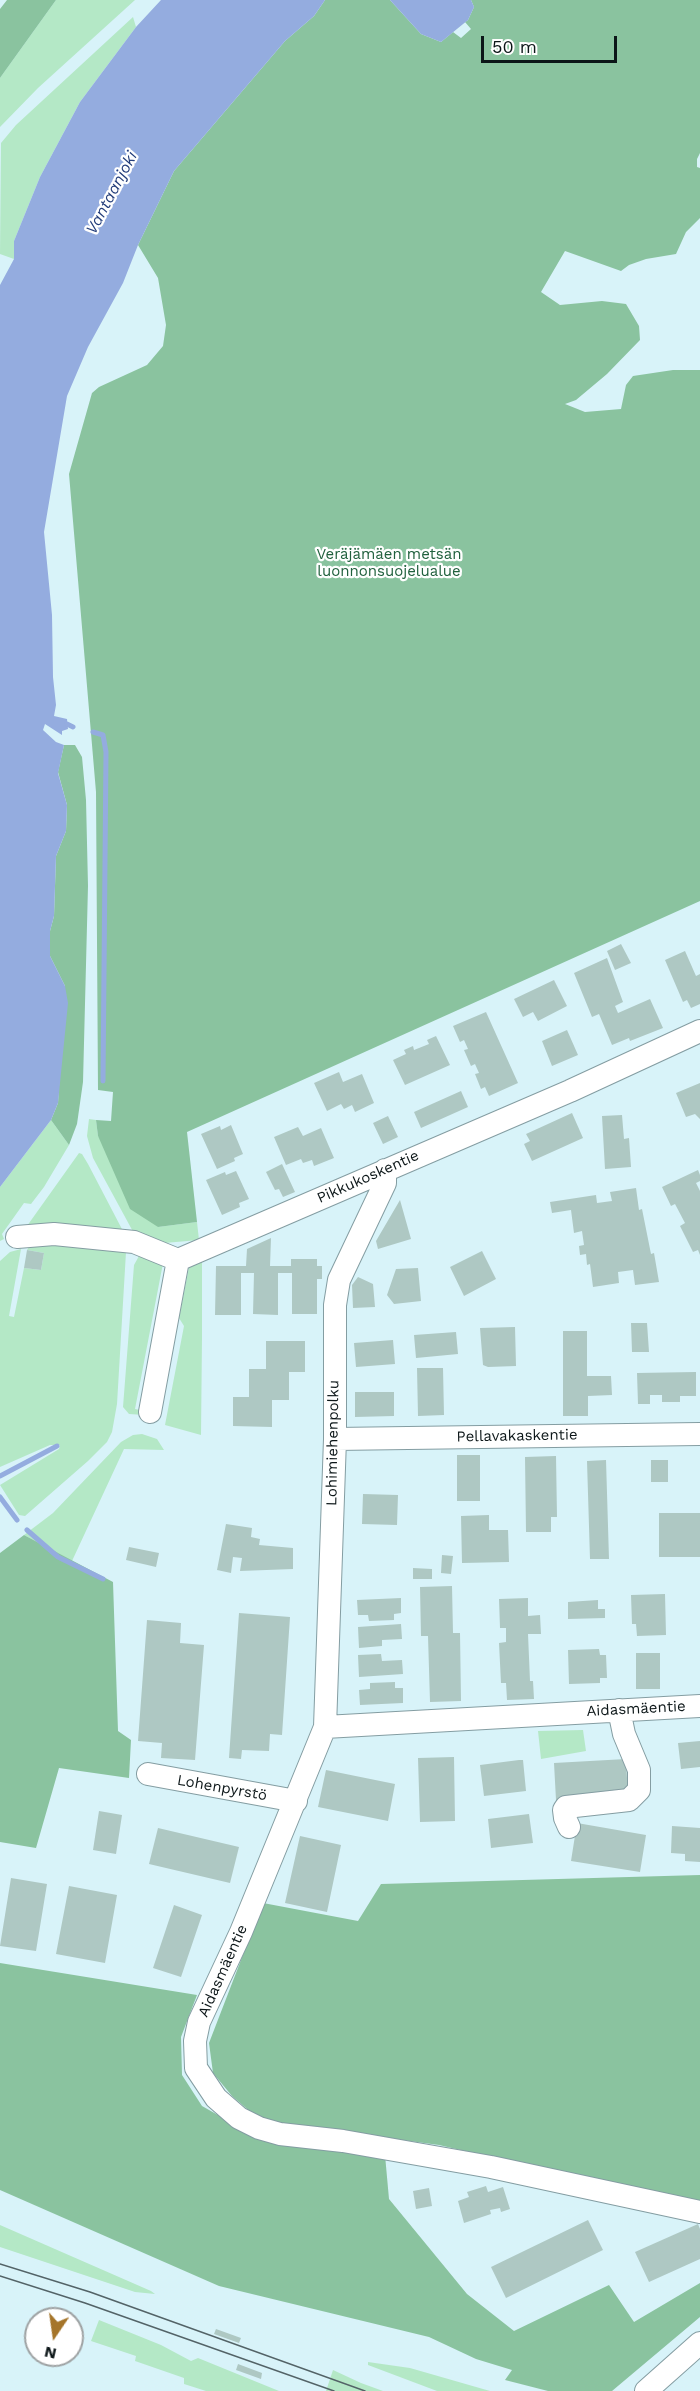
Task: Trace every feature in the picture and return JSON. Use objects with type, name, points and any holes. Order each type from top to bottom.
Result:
[{"type":"street","name":"Pikkukoskentie","points":[[178,1260],[570,1090],[700,1031]]},
{"type":"street","name":"Lohimiehenpolku","points":[[325,1727],[334,1438],[335,1305],[337,1289],[343,1273],[385,1183],[385,1170]]},
{"type":"street","points":[[17,1237],[54,1234],[134,1242],[178,1260],[150,1412]]},
{"type":"street","name":"Pellavakaskentie","points":[[334,1438],[700,1434]]},
{"type":"street","name":"Aidasmäentie","points":[[700,1706],[325,1727],[241,1932],[199,2022],[195,2041],[196,2068],[216,2098],[239,2118],[259,2128],[280,2134],[343,2141],[480,2166],[700,2212]]},
{"type":"street","points":[[569,1827],[565,1818],[566,1807],[629,1800],[639,1790],[639,1770],[624,1734],[619,1710]]},
{"type":"street","name":"Lohenpyrstö","points":[[148,1774],[296,1801]]},
{"type":"street","points":[[646,2391],[700,2343]]},
{"type":"green space","points":[[7,0],[56,0],[0,78],[0,9]]},
{"type":"green space","points":[[56,0],[135,0],[38,88],[0,127],[0,78]]},
{"type":"green space","name":"Veräjämäen metsän luonnonsuojelualue","points":[[325,0],[390,0],[421,34],[441,42],[453,32],[461,38],[471,29],[465,22],[474,7],[471,0],[700,0],[700,153],[697,167],[700,168],[700,218],[686,232],[676,254],[646,259],[629,265],[621,271],[565,251],[541,292],[560,305],[602,301],[626,304],[639,326],[640,340],[607,374],[576,400],[565,404],[585,412],[621,409],[626,385],[633,376],[673,370],[700,370],[700,901],[187,1132],[197,1222],[158,1227],[130,1209],[98,1136],[96,1120],[111,1121],[113,1092],[98,1090],[96,792],[69,474],[92,393],[99,387],[147,365],[163,346],[166,325],[158,278],[138,245],[174,171],[285,41],[314,16]]},
{"type":"green space","points":[[133,17],[136,27],[80,102],[40,177],[14,241],[14,259],[0,254],[1,143],[16,125]]},
{"type":"green space","points":[[64,745],[75,745],[82,757],[86,800],[88,886],[83,1082],[77,1124],[69,1145],[51,1120],[58,1103],[65,986],[50,956],[56,856],[66,831],[67,805],[58,772]]},
{"type":"green space","points":[[89,1119],[96,1120],[98,1136],[158,1227],[197,1222],[199,1240],[153,1244],[137,1239],[93,1158],[87,1136]]},
{"type":"green space","points":[[51,1120],[69,1145],[44,1187],[31,1204],[24,1203],[2,1234],[4,1239],[0,1241],[0,1187]]},
{"type":"green space","points":[[79,1153],[88,1164],[124,1233],[27,1226]]},
{"type":"green space","points":[[40,1242],[126,1252],[117,1404],[112,1432],[107,1442],[88,1461],[25,1516],[19,1515],[0,1485],[59,1449],[60,1445],[50,1445],[0,1467],[0,1261],[10,1252],[21,1249],[9,1316],[14,1317],[24,1268],[41,1270],[44,1253],[27,1250],[31,1244]]},
{"type":"green space","points":[[139,1256],[164,1258],[135,1409],[145,1411],[144,1415],[129,1414],[123,1407],[134,1265]]},
{"type":"green space","points":[[202,1260],[201,1435],[165,1425],[184,1326],[179,1318],[189,1267]]},
{"type":"green space","points":[[142,1434],[157,1439],[164,1450],[124,1449],[72,1561],[24,1535],[53,1513],[121,1442],[133,1435]]},
{"type":"green space","points":[[24,1535],[113,1582],[118,1731],[131,1740],[129,1778],[59,1768],[36,1848],[0,1842],[0,1553]]},
{"type":"green space","points":[[583,1730],[586,1751],[541,1759],[538,1731]]},
{"type":"green space","points":[[700,1875],[700,2204],[439,2145],[277,2123],[253,2114],[232,2096],[213,2073],[209,2043],[263,1903],[358,1921],[381,1884]]},
{"type":"green space","points":[[0,1963],[197,1995],[181,2037],[182,2075],[202,2106],[239,2127],[385,2155],[389,2199],[467,2294],[514,2331],[609,2285],[634,2322],[700,2283],[700,2317],[612,2391],[548,2391],[505,2380],[512,2370],[476,2359],[429,2337],[219,2286],[0,2190]]},
{"type":"green space","points":[[0,2225],[155,2294],[135,2292],[0,2247]]},
{"type":"green space","points":[[99,2320],[161,2345],[191,2361],[198,2358],[279,2391],[206,2391],[184,2384],[184,2378],[135,2361],[136,2356],[91,2341]]},
{"type":"green space","points":[[368,2362],[410,2368],[490,2391],[437,2391],[368,2365]]},
{"type":"green space","points":[[333,2370],[361,2383],[383,2391],[326,2391]]},
{"type":"water","name":"Vantaanjoki","points":[[161,0],[325,0],[314,16],[285,41],[174,171],[138,245],[123,283],[88,347],[67,396],[44,532],[52,615],[56,705],[54,716],[67,719],[68,729],[62,731],[62,735],[45,724],[43,730],[56,742],[64,745],[58,773],[67,805],[66,831],[56,856],[50,956],[65,986],[68,1003],[58,1103],[51,1120],[0,1187],[0,285],[14,259],[14,241],[40,177],[80,102],[136,27]]},
{"type":"water","points":[[390,0],[471,0],[474,7],[468,20],[441,42],[421,34]]},
{"type":"building","points":[[621,944],[631,963],[615,970],[607,951]]},
{"type":"building","points":[[685,951],[696,976],[700,974],[700,1004],[691,1008],[687,1000],[683,1002],[665,960]]},
{"type":"building","points":[[607,958],[623,1002],[615,1006],[618,1013],[650,999],[663,1028],[630,1041],[629,1038],[612,1045],[599,1014],[592,1017],[574,973]]},
{"type":"building","points":[[554,980],[567,1006],[538,1021],[533,1012],[523,1017],[514,999]]},
{"type":"building","points":[[486,1012],[518,1083],[489,1096],[485,1087],[481,1089],[475,1074],[479,1073],[475,1064],[471,1066],[464,1050],[468,1049],[464,1040],[460,1042],[453,1026]]},
{"type":"building","points":[[567,1030],[578,1055],[552,1066],[542,1041]]},
{"type":"building","points":[[436,1036],[450,1065],[405,1085],[393,1060],[406,1054],[404,1050],[413,1046],[414,1050],[429,1044],[427,1040]]},
{"type":"building","points":[[339,1072],[343,1082],[362,1074],[374,1103],[355,1112],[352,1105],[344,1109],[341,1104],[327,1111],[314,1083]]},
{"type":"building","points":[[700,1083],[700,1119],[695,1114],[686,1117],[676,1093]]},
{"type":"building","points":[[461,1091],[468,1107],[421,1128],[414,1112]]},
{"type":"building","points":[[572,1113],[583,1138],[532,1161],[524,1144],[530,1141],[526,1134]]},
{"type":"building","points":[[622,1115],[624,1139],[629,1138],[631,1167],[605,1169],[602,1116]]},
{"type":"building","points":[[388,1116],[398,1137],[383,1144],[373,1123]]},
{"type":"building","points":[[231,1125],[243,1154],[234,1158],[235,1161],[217,1169],[201,1134],[220,1126],[221,1130]]},
{"type":"building","points":[[298,1127],[303,1136],[321,1128],[334,1158],[314,1166],[312,1160],[303,1163],[301,1159],[286,1165],[274,1137]]},
{"type":"building","points":[[282,1164],[295,1192],[283,1197],[279,1189],[275,1190],[266,1172]]},
{"type":"building","points":[[698,1170],[700,1181],[696,1183],[700,1191],[700,1255],[698,1250],[693,1252],[680,1226],[685,1223],[675,1204],[671,1206],[662,1187]]},
{"type":"building","points":[[236,1171],[249,1199],[239,1203],[240,1207],[222,1215],[206,1180],[225,1172],[226,1175]]},
{"type":"building","points":[[636,1188],[639,1210],[642,1209],[659,1282],[635,1285],[633,1270],[618,1272],[619,1283],[593,1287],[590,1264],[587,1265],[586,1254],[580,1255],[579,1246],[584,1245],[582,1231],[574,1233],[571,1210],[552,1213],[550,1202],[596,1195],[597,1203],[612,1201],[610,1192]]},
{"type":"building","points":[[400,1200],[411,1239],[378,1249],[376,1241]]},
{"type":"building","points":[[271,1238],[270,1266],[291,1266],[291,1259],[317,1259],[317,1266],[322,1266],[322,1279],[317,1279],[317,1314],[292,1314],[292,1273],[278,1273],[278,1315],[253,1314],[254,1273],[241,1273],[241,1315],[215,1315],[216,1266],[246,1266],[247,1249]]},
{"type":"building","points":[[27,1250],[44,1253],[41,1270],[24,1268]]},
{"type":"building","points":[[482,1251],[496,1279],[464,1296],[450,1267]]},
{"type":"building","points":[[418,1268],[421,1301],[394,1304],[387,1295],[396,1269]]},
{"type":"building","points":[[358,1277],[373,1284],[375,1307],[353,1308],[352,1285]]},
{"type":"building","points":[[631,1323],[647,1323],[649,1352],[632,1352]]},
{"type":"building","points":[[515,1327],[516,1366],[488,1367],[483,1365],[480,1328]]},
{"type":"building","points":[[563,1331],[587,1331],[587,1376],[611,1376],[612,1395],[588,1396],[588,1416],[563,1416]]},
{"type":"building","points":[[456,1332],[458,1354],[416,1358],[414,1335]]},
{"type":"building","points":[[393,1340],[395,1364],[356,1367],[354,1343]]},
{"type":"building","points":[[266,1341],[305,1341],[305,1372],[289,1372],[289,1400],[272,1400],[272,1427],[233,1426],[233,1397],[249,1397],[249,1369],[266,1369]]},
{"type":"building","points":[[417,1368],[443,1368],[444,1415],[418,1416]]},
{"type":"building","points":[[696,1372],[696,1396],[680,1396],[680,1402],[662,1402],[662,1395],[650,1395],[650,1404],[638,1404],[637,1373]]},
{"type":"building","points":[[355,1392],[394,1392],[394,1416],[355,1417]]},
{"type":"building","points":[[457,1455],[480,1455],[480,1501],[457,1501]]},
{"type":"building","points":[[556,1456],[557,1517],[551,1517],[551,1532],[526,1532],[525,1457]]},
{"type":"building","points":[[606,1460],[609,1559],[590,1559],[587,1461]]},
{"type":"building","points":[[651,1460],[668,1460],[668,1482],[651,1482]]},
{"type":"building","points":[[363,1494],[398,1495],[397,1525],[362,1524]]},
{"type":"building","points":[[659,1513],[700,1513],[700,1557],[659,1557]]},
{"type":"building","points":[[489,1515],[489,1530],[508,1530],[509,1562],[462,1563],[461,1516]]},
{"type":"building","points":[[226,1524],[252,1528],[251,1537],[260,1539],[259,1545],[293,1548],[293,1569],[240,1571],[242,1558],[233,1557],[231,1573],[217,1570]]},
{"type":"building","points":[[129,1547],[159,1553],[156,1567],[126,1560]]},
{"type":"building","points":[[442,1555],[453,1556],[451,1574],[441,1573]]},
{"type":"building","points":[[413,1568],[432,1569],[432,1579],[413,1579]]},
{"type":"building","points":[[452,1586],[453,1633],[460,1633],[461,1701],[430,1702],[428,1636],[421,1636],[420,1587]]},
{"type":"building","points":[[665,1594],[666,1635],[637,1636],[636,1624],[632,1624],[631,1595]]},
{"type":"building","points":[[401,1598],[401,1613],[394,1614],[394,1620],[369,1621],[368,1615],[358,1615],[357,1600]]},
{"type":"building","points":[[528,1598],[528,1616],[540,1615],[541,1634],[528,1634],[530,1681],[533,1681],[534,1699],[507,1700],[506,1683],[501,1683],[499,1643],[506,1642],[506,1628],[500,1628],[499,1599]]},
{"type":"building","points":[[598,1600],[598,1609],[605,1609],[605,1618],[568,1619],[568,1602]]},
{"type":"building","points":[[239,1613],[290,1617],[282,1735],[270,1734],[269,1751],[242,1750],[241,1759],[229,1758]]},
{"type":"building","points":[[147,1620],[181,1623],[180,1643],[204,1645],[195,1760],[161,1758],[162,1743],[138,1741]]},
{"type":"building","points":[[401,1624],[402,1639],[382,1640],[382,1646],[359,1648],[358,1627]]},
{"type":"building","points":[[599,1649],[600,1655],[606,1655],[607,1678],[600,1678],[600,1683],[569,1684],[568,1650]]},
{"type":"building","points":[[636,1653],[660,1653],[660,1689],[636,1689]]},
{"type":"building","points":[[381,1654],[382,1661],[402,1660],[403,1674],[359,1677],[358,1655]]},
{"type":"building","points":[[395,1682],[395,1688],[403,1688],[403,1703],[360,1705],[359,1690],[370,1689],[370,1683]]},
{"type":"building","points":[[700,1741],[700,1767],[681,1769],[678,1743]]},
{"type":"building","points":[[454,1757],[455,1821],[420,1822],[418,1758]]},
{"type":"building","points":[[626,1759],[628,1797],[556,1800],[554,1763]]},
{"type":"building","points":[[523,1760],[526,1791],[484,1796],[480,1765]]},
{"type":"building","points":[[326,1770],[395,1784],[388,1821],[318,1807]]},
{"type":"building","points":[[99,1811],[122,1815],[116,1854],[93,1850]]},
{"type":"building","points":[[529,1814],[533,1843],[491,1848],[488,1819]]},
{"type":"building","points":[[577,1823],[646,1835],[640,1872],[571,1861]]},
{"type":"building","points":[[672,1826],[700,1828],[700,1862],[685,1861],[685,1854],[671,1853]]},
{"type":"building","points":[[158,1828],[239,1847],[230,1883],[149,1864]]},
{"type":"building","points":[[300,1836],[341,1845],[327,1912],[285,1903]]},
{"type":"building","points":[[11,1878],[47,1884],[36,1951],[0,1946]]},
{"type":"building","points":[[69,1886],[117,1895],[105,1963],[56,1954]]},
{"type":"building","points":[[174,1905],[202,1915],[181,1977],[153,1968]]},
{"type":"building","points":[[486,2186],[488,2192],[503,2187],[510,2209],[501,2212],[500,2208],[490,2210],[491,2214],[464,2223],[458,2201],[469,2197],[467,2192]]},
{"type":"building","points":[[429,2188],[432,2206],[416,2209],[413,2191]]},
{"type":"building","points":[[588,2220],[603,2250],[506,2298],[491,2267]]},
{"type":"building","points":[[698,2224],[700,2259],[649,2282],[635,2252]]},
{"type":"building","points":[[216,2329],[241,2338],[239,2343],[214,2334]]},
{"type":"building","points":[[238,2364],[262,2373],[261,2379],[236,2370]]},
{"type":"waterway","points":[[67,724],[73,727]]},
{"type":"waterway","points":[[93,732],[103,735],[106,752],[103,1081]]},
{"type":"waterway","points":[[0,1476],[57,1446]]},
{"type":"waterway","points":[[0,1497],[17,1520]]},
{"type":"waterway","points":[[27,1530],[58,1557],[103,1579]]},
{"type":"tram line","points":[[0,2264],[90,2292],[365,2391]]},
{"type":"tram line","points":[[0,2276],[85,2303],[334,2391]]}]
